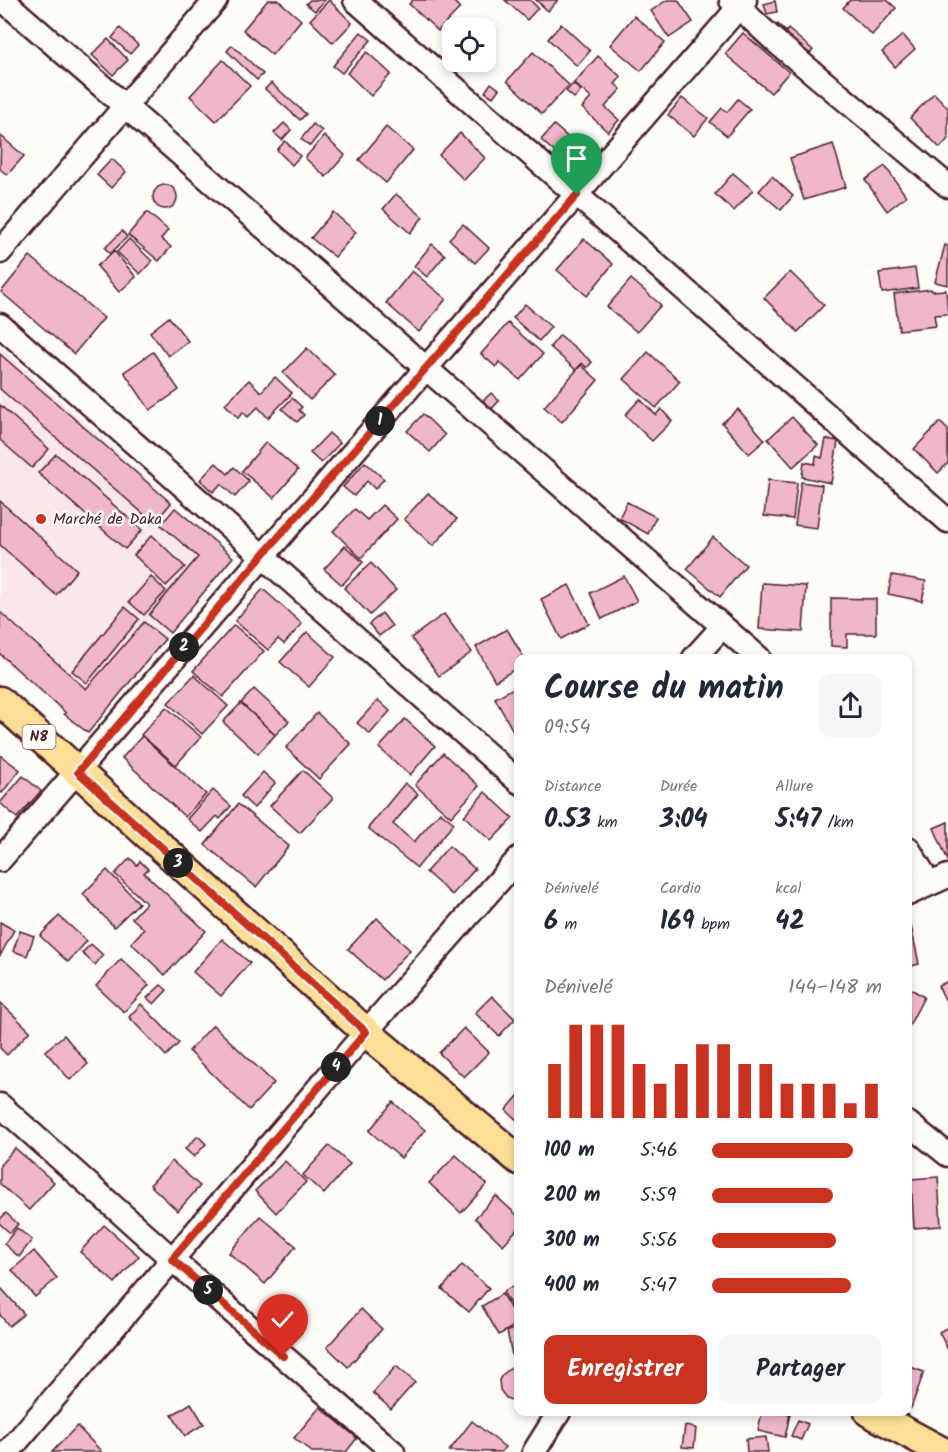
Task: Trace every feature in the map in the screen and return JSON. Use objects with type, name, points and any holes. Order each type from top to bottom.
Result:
[{"type":"main road","name":"N8","points":[[0,701],[366,1032],[514,1156]]},
{"type":"main road","points":[[876,1416],[943,1452]]},
{"type":"street","points":[[3,0],[754,654]]},
{"type":"street","points":[[0,252],[216,0]]},
{"type":"street","points":[[355,0],[948,521]]},
{"type":"street","points":[[0,860],[577,195],[738,2],[776,41],[948,186]]},
{"type":"street","points":[[0,325],[514,778]]},
{"type":"street","points":[[698,654],[722,627]]},
{"type":"street","points":[[912,852],[939,880],[912,892]]},
{"type":"street","points":[[8,1452],[366,1032],[514,864]]},
{"type":"street","points":[[0,1105],[393,1452]]},
{"type":"street","points":[[912,1126],[948,1155]]},
{"type":"street","points":[[534,1452],[556,1416]]},
{"type":"shaded area","points":[[0,347],[234,557],[88,732],[0,658]]},
{"type":"building","points":[[268,0],[278,0],[301,20],[272,55],[243,30]]},
{"type":"building","points":[[310,0],[325,0],[315,11],[306,4]]},
{"type":"building","points":[[329,0],[352,23],[333,43],[310,20]]},
{"type":"building","points":[[413,0],[452,0],[460,8],[450,18],[442,18],[442,27],[438,31],[409,4]]},
{"type":"building","points":[[505,0],[530,0],[538,8],[527,20]]},
{"type":"building","points":[[536,0],[558,0],[548,11]]},
{"type":"building","points":[[667,0],[678,0],[693,22],[669,38],[651,11]]},
{"type":"building","points":[[850,0],[887,0],[896,8],[872,35],[843,8]]},
{"type":"building","points":[[775,1],[777,12],[767,14],[764,4]]},
{"type":"building","points":[[634,16],[665,42],[641,71],[610,45]]},
{"type":"building","points":[[561,24],[590,51],[577,66],[548,39]]},
{"type":"building","points":[[778,24],[786,32],[788,29],[813,50],[804,60],[771,32]]},
{"type":"building","points":[[120,28],[138,45],[130,54],[112,38]]},
{"type":"building","points":[[361,32],[371,40],[342,73],[333,66]]},
{"type":"building","points":[[743,33],[789,72],[771,93],[725,54]]},
{"type":"building","points":[[903,35],[915,49],[895,67],[882,52]]},
{"type":"building","points":[[108,39],[128,60],[113,75],[92,55]]},
{"type":"building","points":[[232,45],[263,74],[257,80],[227,51]]},
{"type":"building","points":[[367,52],[391,74],[371,96],[347,73]]},
{"type":"building","points":[[533,52],[569,85],[542,114],[507,81]]},
{"type":"building","points":[[598,56],[621,77],[615,84],[621,89],[605,107],[619,120],[608,132],[582,108],[591,98],[574,83]]},
{"type":"building","points":[[223,60],[250,86],[216,121],[190,96]]},
{"type":"building","points":[[271,83],[306,114],[300,120],[265,89]]},
{"type":"building","points":[[491,83],[499,89],[493,97],[485,92]]},
{"type":"building","points":[[573,84],[581,91],[574,98],[566,91]]},
{"type":"building","points":[[934,93],[948,108],[948,139],[940,148],[910,118]]},
{"type":"building","points":[[682,98],[708,118],[694,136],[668,115]]},
{"type":"building","points":[[738,99],[750,109],[727,136],[710,122],[722,108],[727,112]]},
{"type":"building","points":[[284,123],[291,130],[282,140],[274,133]]},
{"type":"building","points":[[313,124],[322,131],[310,146],[301,139]]},
{"type":"building","points":[[554,125],[589,156],[576,171],[541,140]]},
{"type":"building","points":[[386,127],[413,150],[386,183],[359,160]]},
{"type":"building","points":[[460,133],[485,158],[464,180],[439,155]]},
{"type":"building","points":[[1,136],[24,156],[7,175],[0,169]]},
{"type":"building","points":[[324,136],[345,155],[326,177],[305,158]]},
{"type":"building","points":[[285,141],[300,156],[292,165],[277,150]]},
{"type":"building","points":[[833,144],[846,187],[804,200],[790,158]]},
{"type":"building","points":[[112,159],[126,172],[111,188],[97,175]]},
{"type":"building","points":[[885,166],[906,196],[887,211],[865,180]]},
{"type":"building","points":[[733,173],[753,190],[734,211],[715,194]]},
{"type":"building","points":[[772,176],[793,196],[781,210],[759,191]]},
{"type":"building","points":[[165,185],[170,186],[176,192],[176,202],[170,208],[165,209],[160,208],[154,202],[153,197],[154,192],[160,186]]},
{"type":"building","points":[[396,194],[423,217],[410,233],[383,209]]},
{"type":"building","points":[[147,212],[168,230],[161,239],[171,247],[159,261],[128,235]]},
{"type":"building","points":[[333,212],[356,232],[335,257],[311,238]]},
{"type":"building","points":[[463,224],[489,248],[475,263],[449,239]]},
{"type":"building","points":[[122,231],[127,237],[110,254],[105,248]]},
{"type":"building","points":[[129,239],[152,261],[140,274],[117,252]]},
{"type":"building","points":[[584,239],[613,264],[587,296],[557,270]]},
{"type":"building","points":[[432,244],[445,255],[427,277],[414,266]]},
{"type":"building","points":[[945,245],[948,246],[948,285],[935,282]]},
{"type":"building","points":[[114,251],[136,277],[119,292],[97,266]]},
{"type":"building","points":[[30,256],[104,318],[74,354],[1,292]]},
{"type":"building","points":[[915,268],[918,288],[882,293],[879,273]]},
{"type":"building","points":[[412,271],[446,299],[419,332],[386,303]]},
{"type":"building","points":[[790,272],[824,305],[798,332],[764,298]]},
{"type":"building","points":[[631,279],[661,305],[637,332],[607,307]]},
{"type":"building","points":[[931,289],[932,291],[946,290],[948,314],[934,315],[936,326],[899,330],[894,294]]},
{"type":"building","points":[[525,304],[551,327],[539,341],[513,318]]},
{"type":"building","points":[[169,317],[188,341],[168,356],[150,332]]},
{"type":"building","points":[[508,323],[543,354],[520,380],[499,362],[496,367],[481,354]]},
{"type":"building","points":[[560,335],[592,362],[587,368],[582,363],[576,370],[550,347]]},
{"type":"building","points":[[307,348],[335,375],[310,400],[283,373]]},
{"type":"building","points":[[153,352],[179,390],[150,410],[124,372]]},
{"type":"building","points":[[648,352],[680,381],[656,408],[624,379]]},
{"type":"building","points":[[0,354],[171,503],[154,523],[0,389]]},
{"type":"building","points":[[581,365],[598,380],[562,422],[544,407]]},
{"type":"building","points":[[275,377],[292,393],[268,418],[258,407],[248,417],[243,412],[238,418],[225,404],[249,380],[261,392]]},
{"type":"building","points":[[491,393],[499,401],[488,413],[479,405]]},
{"type":"building","points":[[292,398],[302,407],[299,410],[304,415],[297,422],[282,409]]},
{"type":"building","points":[[640,399],[656,415],[661,409],[672,421],[652,441],[625,415]]},
{"type":"building","points":[[0,405],[49,449],[32,468],[0,440]]},
{"type":"building","points":[[738,409],[765,440],[749,454],[722,423]]},
{"type":"building","points":[[423,414],[445,435],[430,452],[407,431]]},
{"type":"building","points":[[792,417],[818,445],[793,467],[768,439]]},
{"type":"building","points":[[940,422],[948,430],[948,463],[938,473],[914,449]]},
{"type":"building","points":[[329,433],[340,443],[321,463],[310,453]]},
{"type":"building","points":[[826,439],[838,441],[831,483],[802,477],[804,462],[815,464],[816,456],[822,458]]},
{"type":"building","points":[[266,442],[298,470],[274,498],[242,471]]},
{"type":"building","points":[[56,454],[142,530],[125,549],[38,473]]},
{"type":"building","points":[[365,462],[384,479],[375,489],[367,481],[354,496],[343,487]]},
{"type":"building","points":[[216,463],[228,474],[234,467],[249,481],[235,497],[221,484],[213,492],[200,480]]},
{"type":"building","points":[[768,480],[797,483],[793,519],[764,516]]},
{"type":"building","points":[[801,482],[822,485],[817,528],[795,525]]},
{"type":"building","points":[[428,493],[457,519],[433,546],[404,519]]},
{"type":"building","points":[[0,501],[77,570],[56,595],[0,545]]},
{"type":"building","points":[[627,502],[656,517],[648,534],[619,518]]},
{"type":"building","points":[[382,505],[397,519],[361,558],[333,531],[355,509],[367,520]]},
{"type":"building","points":[[175,508],[233,557],[170,633],[149,615],[198,557],[161,525]]},
{"type":"building","points":[[152,535],[185,567],[166,586],[134,555]]},
{"type":"building","points":[[713,537],[746,565],[720,597],[687,569]]},
{"type":"building","points":[[345,546],[363,562],[342,585],[324,569]]},
{"type":"building","points":[[371,563],[396,590],[370,615],[344,588]]},
{"type":"building","points":[[892,575],[926,581],[922,601],[888,594]]},
{"type":"building","points":[[624,576],[637,601],[602,619],[590,593]]},
{"type":"building","points":[[151,577],[166,591],[144,615],[129,602]]},
{"type":"building","points":[[762,583],[806,586],[803,632],[759,629]]},
{"type":"building","points":[[569,585],[589,624],[561,639],[541,599]]},
{"type":"building","points":[[263,589],[302,624],[284,644],[278,639],[268,650],[235,621]]},
{"type":"building","points":[[831,598],[876,599],[876,634],[847,634],[847,647],[831,646]]},
{"type":"building","points":[[125,607],[139,619],[87,683],[72,671]]},
{"type":"building","points":[[0,612],[86,689],[144,622],[165,639],[88,733],[64,714],[66,713],[0,654]]},
{"type":"building","points":[[382,613],[392,626],[379,636],[369,624]]},
{"type":"building","points":[[444,614],[472,652],[439,676],[411,638]]},
{"type":"building","points":[[234,625],[264,651],[223,697],[193,671]]},
{"type":"building","points":[[507,629],[522,654],[514,654],[514,670],[495,681],[476,647]]},
{"type":"building","points":[[307,632],[335,657],[309,687],[280,662]]},
{"type":"building","points":[[194,675],[228,706],[202,734],[168,703]]},
{"type":"building","points":[[514,688],[514,728],[512,729],[495,698]]},
{"type":"building","points":[[254,689],[289,721],[275,735],[241,703]]},
{"type":"building","points":[[378,700],[390,711],[370,734],[357,723]]},
{"type":"building","points":[[241,703],[275,735],[258,754],[223,722]]},
{"type":"building","points":[[166,707],[201,737],[176,765],[141,735]]},
{"type":"building","points":[[317,713],[351,744],[319,779],[286,748]]},
{"type":"building","points":[[405,719],[435,746],[410,775],[379,748]]},
{"type":"building","points":[[142,736],[206,794],[185,817],[122,758]]},
{"type":"building","points":[[443,753],[479,786],[451,817],[415,785]]},
{"type":"building","points":[[0,755],[20,770],[2,793],[0,792]]},
{"type":"building","points":[[303,770],[333,798],[300,833],[270,806]]},
{"type":"building","points":[[263,772],[275,783],[254,808],[241,796]]},
{"type":"building","points":[[23,776],[41,791],[17,818],[0,803]]},
{"type":"building","points":[[405,783],[418,794],[393,824],[414,842],[440,812],[454,823],[417,868],[368,828]]},
{"type":"building","points":[[213,790],[231,806],[220,819],[217,816],[202,832],[187,819]]},
{"type":"building","points":[[485,792],[513,818],[491,841],[464,816]]},
{"type":"building","points":[[238,804],[289,846],[256,887],[205,845]]},
{"type":"building","points":[[948,822],[948,861],[934,828]]},
{"type":"building","points":[[449,846],[475,869],[452,895],[426,872]]},
{"type":"building","points":[[130,858],[137,865],[140,861],[148,869],[144,873],[206,931],[165,975],[131,943],[144,929],[132,918],[146,903],[115,874]]},
{"type":"building","points":[[107,870],[139,903],[114,927],[83,894]]},
{"type":"building","points":[[59,916],[87,941],[68,962],[40,936]]},
{"type":"building","points":[[377,918],[410,950],[382,980],[348,949]]},
{"type":"building","points":[[0,922],[14,930],[0,956]]},
{"type":"building","points":[[20,931],[34,936],[27,956],[13,951]]},
{"type":"building","points":[[912,931],[919,964],[912,966]]},
{"type":"building","points":[[222,939],[250,963],[221,996],[193,972]]},
{"type":"building","points":[[91,944],[103,955],[95,965],[82,953]]},
{"type":"building","points":[[121,959],[149,985],[124,1012],[96,986]]},
{"type":"building","points":[[948,981],[948,1005],[938,986]]},
{"type":"building","points":[[161,985],[167,990],[154,1004],[147,998]]},
{"type":"building","points":[[912,990],[924,997],[912,1020]]},
{"type":"building","points":[[492,996],[514,1020],[499,1036],[475,1013]]},
{"type":"building","points":[[1,1003],[30,1031],[7,1055],[0,1048]]},
{"type":"building","points":[[141,1004],[179,1043],[166,1056],[129,1017]]},
{"type":"building","points":[[213,1025],[274,1083],[249,1110],[189,1051]]},
{"type":"building","points":[[464,1028],[489,1052],[464,1077],[439,1053]]},
{"type":"building","points":[[64,1035],[88,1064],[70,1080],[45,1051]]},
{"type":"building","points":[[514,1101],[514,1117],[506,1110]]},
{"type":"building","points":[[393,1102],[425,1130],[401,1158],[369,1131]]},
{"type":"building","points":[[198,1136],[206,1144],[194,1157],[185,1149]]},
{"type":"building","points":[[329,1146],[350,1164],[324,1194],[303,1175]]},
{"type":"building","points":[[15,1148],[54,1182],[29,1210],[0,1184],[0,1165]]},
{"type":"building","points":[[456,1155],[487,1184],[461,1213],[429,1183]]},
{"type":"building","points":[[172,1161],[200,1186],[178,1211],[150,1185]]},
{"type":"building","points":[[285,1161],[306,1182],[276,1213],[255,1191]]},
{"type":"building","points":[[938,1177],[941,1226],[914,1228],[912,1179]]},
{"type":"building","points":[[496,1196],[514,1212],[514,1233],[503,1245],[475,1218]]},
{"type":"building","points":[[6,1213],[18,1224],[10,1233],[0,1224],[0,1219]]},
{"type":"building","points":[[260,1216],[296,1246],[265,1284],[229,1253]]},
{"type":"building","points":[[104,1225],[139,1256],[115,1283],[80,1252]]},
{"type":"building","points":[[17,1228],[32,1240],[19,1257],[4,1244]]},
{"type":"building","points":[[34,1251],[57,1278],[35,1297],[12,1270]]},
{"type":"building","points":[[462,1265],[489,1288],[469,1312],[442,1289]]},
{"type":"building","points":[[512,1286],[514,1311],[503,1292]]},
{"type":"building","points":[[2,1289],[24,1314],[9,1326],[0,1315],[0,1291]]},
{"type":"building","points":[[502,1294],[514,1314],[514,1326],[499,1335],[482,1306]]},
{"type":"building","points":[[361,1309],[382,1329],[348,1367],[327,1347]]},
{"type":"building","points":[[948,1327],[948,1350],[939,1332]]},
{"type":"building","points":[[514,1329],[514,1360],[513,1360],[507,1331]]},
{"type":"building","points":[[396,1366],[415,1382],[391,1409],[373,1393]]},
{"type":"building","points":[[514,1368],[514,1400],[506,1398],[500,1390],[499,1380],[502,1375]]},
{"type":"building","points":[[912,1368],[924,1372],[912,1405]]},
{"type":"building","points":[[191,1403],[204,1424],[185,1436],[172,1415]]},
{"type":"building","points":[[320,1407],[357,1438],[346,1452],[312,1452],[294,1438]]},
{"type":"building","points":[[761,1416],[790,1416],[785,1437],[758,1431]]},
{"type":"building","points":[[798,1420],[808,1424],[801,1440],[791,1436]]},
{"type":"building","points":[[472,1421],[505,1447],[501,1452],[449,1451]]},
{"type":"building","points":[[77,1426],[101,1451],[52,1452]]},
{"type":"building","points":[[685,1426],[696,1428],[694,1448],[682,1447]]},
{"type":"building","points":[[766,1437],[768,1452],[747,1452],[746,1439]]},
{"type":"place","name":"Marché de Daka","points":[[41,519]]},
{"type":"route","points":[[283,1356],[172,1259],[366,1032],[78,772],[262,556],[577,195]]}]
